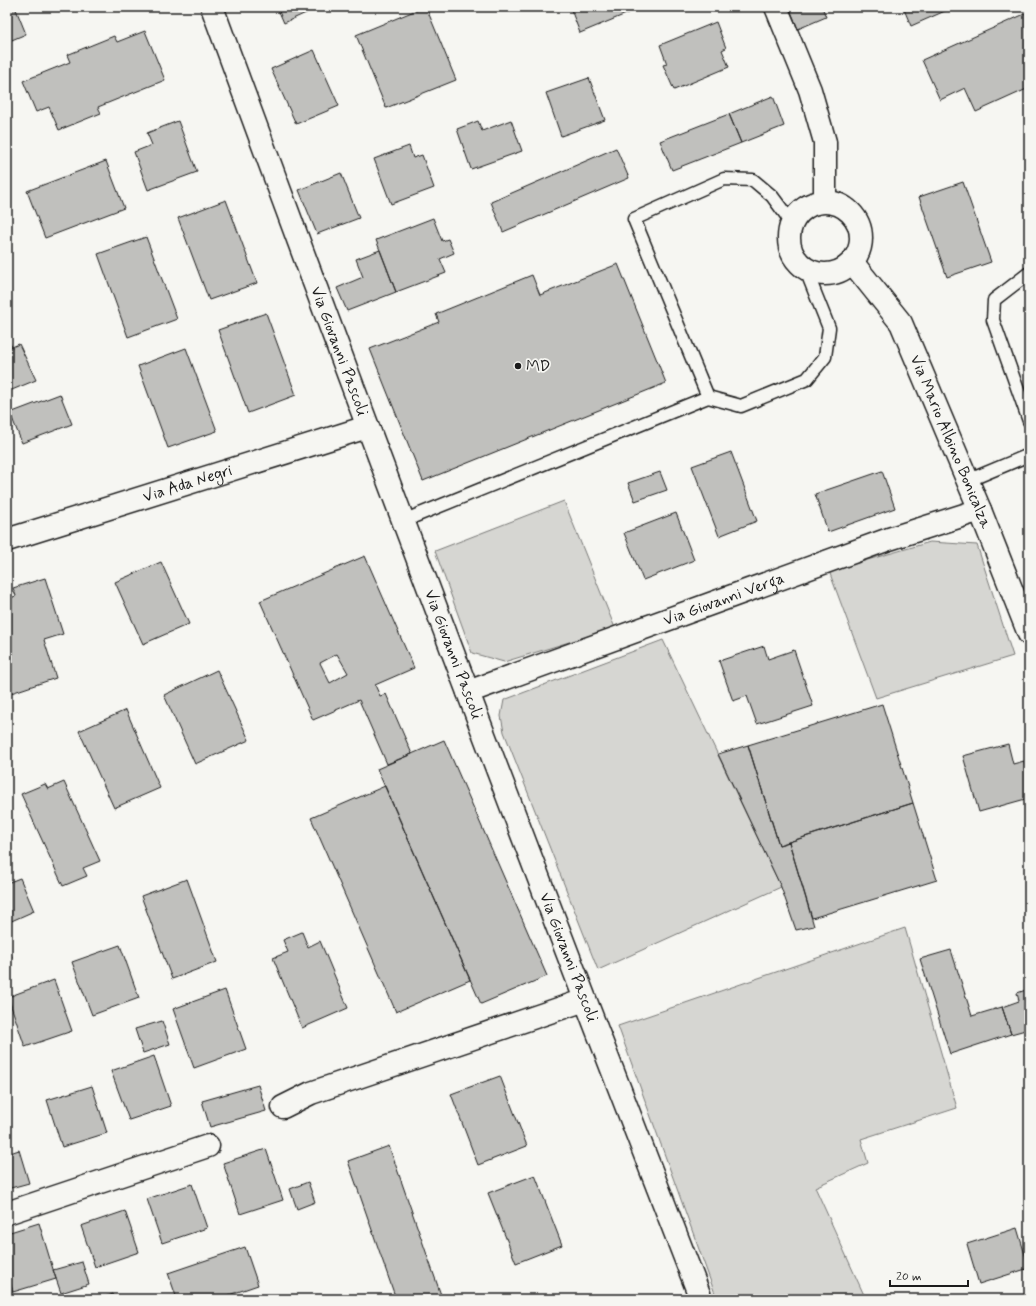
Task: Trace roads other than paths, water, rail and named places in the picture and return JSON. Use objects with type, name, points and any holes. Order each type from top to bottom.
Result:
[{"type":"street","name":"Via Giovanni Pascoli","points":[[212,7],[367,427],[585,1000],[701,1299]]},
{"type":"street","points":[[776,7],[810,90],[825,142],[825,202]]},
{"type":"street","points":[[825,202],[835,203],[844,207],[853,214],[861,233],[861,244],[858,254],[852,262],[844,269],[830,274],[814,272],[805,268],[797,261],[790,248],[789,233],[792,222],[797,214],[805,207],[814,203],[825,202]]},
{"type":"street","name":"Via Mario Albino Bonicalza","points":[[852,262],[901,323],[980,510],[1029,634]]},
{"type":"street","name":"Via Ada Negri","points":[[7,540],[367,427]]},
{"type":"street","name":"Via Giovanni Verga","points":[[468,692],[889,539],[980,510]]},
{"type":"street","points":[[283,1107],[311,1094],[585,1000]]},
{"type":"street","points":[[7,1213],[208,1146]]},
{"type":"lane","points":[[708,397],[634,219],[724,179],[752,180],[772,196],[792,222]]},
{"type":"lane","points":[[403,521],[708,397],[741,406],[807,379],[825,358],[829,328],[805,268]]},
{"type":"lane","points":[[1029,272],[994,300],[993,320],[1029,421]]},
{"type":"lane","points":[[967,481],[1029,455]]},
{"type":"place","name":"MD","points":[[518,366]]}]
